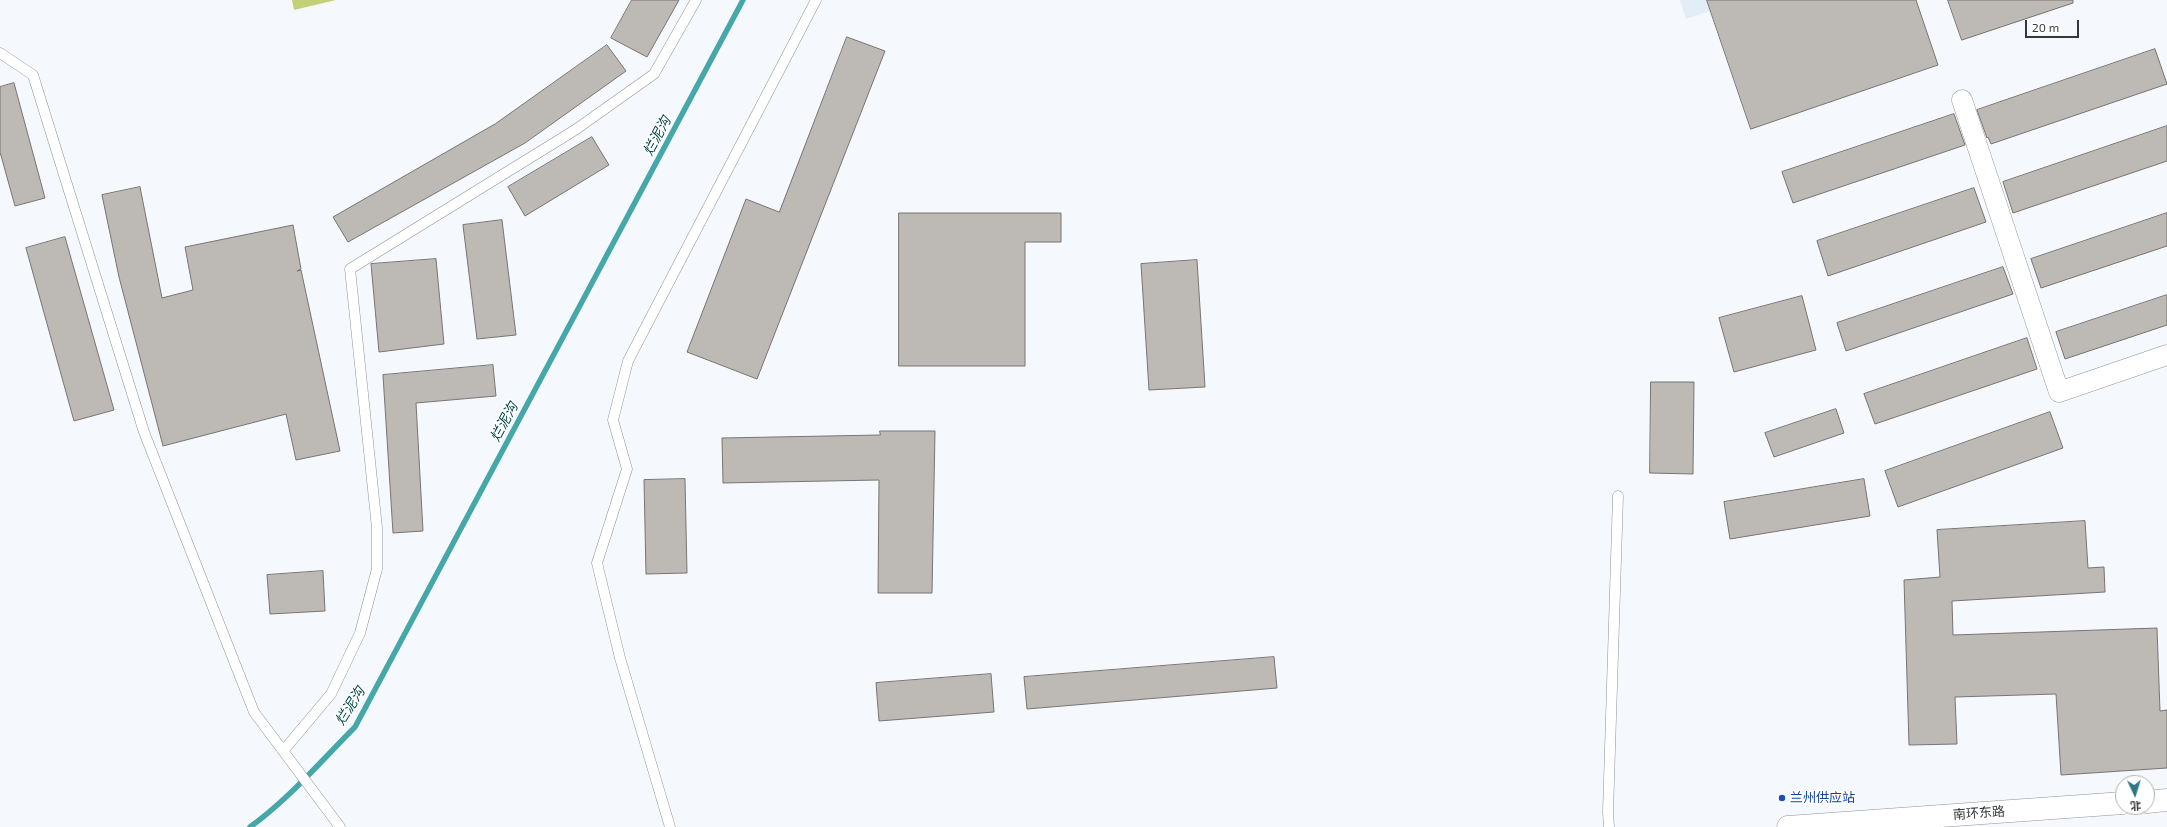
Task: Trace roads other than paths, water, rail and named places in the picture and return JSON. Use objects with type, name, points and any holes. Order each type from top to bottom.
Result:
[{"type":"highway","points":[[2155,801],[2167,800]]},
{"type":"highway","name":"南环东路","points":[[1788,827],[2115,804]]},
{"type":"street","points":[[1962,100],[2058,392],[2167,355]]},
{"type":"lane","points":[[284,751],[331,694],[360,633],[377,569],[377,528],[350,269],[575,130],[654,74],[696,0]]},
{"type":"lane","points":[[670,827],[620,658],[597,563],[627,469],[614,420],[628,361],[816,0]]},
{"type":"lane","points":[[0,53],[33,74],[144,432],[254,712],[340,827]]},
{"type":"lane","points":[[1610,827],[1608,812],[1618,496]]},
{"type":"waterway","name":"烂泥沟","points":[[250,827],[278,805],[355,727],[743,0]]},
{"type":"place","name":"兰州供应站","points":[[1782,798]]}]
